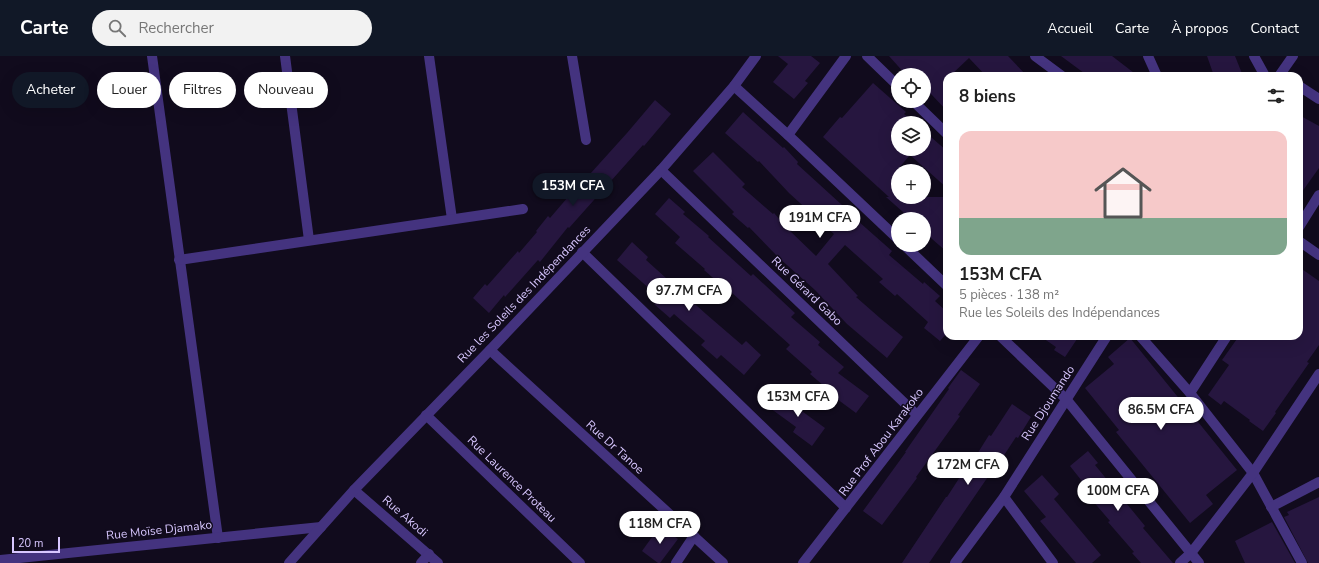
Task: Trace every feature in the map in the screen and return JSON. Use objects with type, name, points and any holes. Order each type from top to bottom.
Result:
[{"type":"street","points":[[152,56],[218,538]]},
{"type":"street","points":[[285,56],[309,240]]},
{"type":"street","points":[[429,56],[452,219]]},
{"type":"street","points":[[572,56],[586,140]]},
{"type":"street","name":"Rue les Soleils des Indépendances","points":[[289,563],[354,490],[490,350],[661,170],[734,86],[756,56]]},
{"type":"street","points":[[788,135],[846,56]]},
{"type":"street","points":[[867,56],[891,79]]},
{"type":"street","points":[[1035,56],[1057,72]]},
{"type":"street","points":[[1148,56],[1155,72]]},
{"type":"street","points":[[1254,56],[1263,72]]},
{"type":"street","points":[[1284,72],[1292,56]]},
{"type":"street","points":[[734,86],[891,232]]},
{"type":"street","points":[[1303,89],[1319,99]]},
{"type":"street","points":[[920,108],[943,130]]},
{"type":"street","name":"Rue Gérard Gabo","points":[[661,170],[918,415]]},
{"type":"street","points":[[1303,221],[1319,195]]},
{"type":"street","points":[[179,260],[523,209]]},
{"type":"street","points":[[1303,244],[1319,255]]},
{"type":"street","points":[[582,252],[846,508]]},
{"type":"street","points":[[911,252],[943,282]]},
{"type":"street","name":"Rue Prof Abou Karakoko","points":[[803,563],[976,340]]},
{"type":"street","points":[[1004,340],[1066,399],[1199,563]]},
{"type":"street","name":"Rue Djoumando","points":[[954,563],[1004,497],[1104,340]]},
{"type":"street","points":[[1144,340],[1190,393],[1253,473],[1302,563]]},
{"type":"street","points":[[1190,393],[1224,340]]},
{"type":"street","name":"Rue Dr Tanoe","points":[[490,350],[723,563]]},
{"type":"street","points":[[1180,563],[1191,553],[1253,473],[1319,374]]},
{"type":"street","name":"Rue Laurence Proteau","points":[[426,415],[580,563]]},
{"type":"street","points":[[1271,507],[1319,482]]},
{"type":"street","name":"Rue Akodi","points":[[354,490],[438,563]]},
{"type":"street","points":[[1004,497],[1054,563]]},
{"type":"street","name":"Rue Moïse Djamako","points":[[0,560],[321,527]]},
{"type":"street","points":[[676,563],[694,536]]},
{"type":"street","points":[[421,563],[429,554]]},
{"type":"building","points":[[778,56],[811,56],[820,63],[805,81],[808,83],[794,99],[773,82],[788,64]]},
{"type":"building","points":[[889,56],[1008,56],[1023,72],[982,72],[969,58],[954,72],[943,72],[943,107],[931,94],[931,68],[900,68]]},
{"type":"building","points":[[1061,56],[1112,56],[1133,72],[1083,72]]},
{"type":"building","points":[[1207,56],[1235,56],[1241,72],[1213,72]]},
{"type":"building","points":[[873,83],[891,99],[891,108],[901,108],[906,112],[904,114],[906,116],[891,116],[891,156],[909,156],[902,164],[891,164],[891,201],[886,197],[889,197],[823,137],[840,117],[842,118]]},
{"type":"building","points":[[655,100],[671,114],[644,146],[643,145],[569,228],[568,227],[540,262],[538,260],[505,297],[504,295],[489,313],[473,298],[485,284],[487,286],[518,251],[519,253],[537,232],[536,231],[548,216],[550,218]]},
{"type":"building","points":[[743,112],[783,148],[784,147],[798,162],[797,164],[842,205],[841,206],[891,250],[889,255],[923,284],[924,282],[940,296],[935,301],[943,308],[943,338],[940,341],[924,328],[928,322],[897,294],[895,296],[879,282],[883,279],[845,245],[828,264],[858,296],[856,297],[903,337],[887,358],[847,324],[815,290],[778,257],[749,227],[748,228],[732,214],[734,212],[693,171],[713,152],[745,184],[742,187],[773,214],[774,213],[816,256],[834,234],[789,193],[759,161],[758,162],[725,133]]},
{"type":"building","points":[[1303,117],[1319,126],[1319,168],[1303,190]]},
{"type":"building","points":[[931,137],[943,148],[943,184],[931,174],[931,164],[920,164],[911,156],[931,156]]},
{"type":"building","points":[[931,197],[943,197],[943,249],[931,238],[931,212],[903,212],[894,204],[931,204]]},
{"type":"building","points":[[669,198],[685,212],[683,214],[709,236],[708,237],[751,276],[753,274],[795,313],[791,317],[820,342],[818,345],[844,367],[838,373],[869,396],[856,413],[837,399],[838,398],[810,374],[812,372],[786,349],[790,345],[675,243],[680,237],[655,214]]},
{"type":"building","points":[[632,242],[648,257],[646,260],[706,314],[742,345],[746,341],[761,355],[744,375],[721,355],[717,359],[701,345],[705,341],[674,314],[670,318],[654,304],[660,298],[617,260]]},
{"type":"building","points":[[1303,270],[1319,281],[1319,345],[1307,362],[1309,363],[1263,431],[1224,401],[1221,405],[1208,395],[1229,365],[1222,360],[1236,340],[1303,340]]},
{"type":"building","points":[[1046,340],[1076,340],[1065,357],[1054,350],[1056,347]]},
{"type":"building","points":[[1128,340],[1132,340],[1237,470],[1206,495],[1213,504],[1190,523],[1116,432],[1119,430],[1085,388],[1114,364],[1108,357]]},
{"type":"building","points":[[961,370],[980,384],[958,415],[960,416],[916,477],[917,478],[882,525],[863,511],[906,452]]},
{"type":"building","points":[[783,390],[802,404],[799,409],[825,428],[812,446],[793,432],[796,427],[770,408]]},
{"type":"building","points":[[1012,404],[1031,417],[1018,438],[1016,437],[929,563],[902,563],[967,466],[969,467],[989,435],[991,436]]},
{"type":"building","points":[[1088,451],[1098,463],[1095,465],[1145,526],[1143,528],[1173,563],[1141,563],[1132,553],[1134,552],[1108,522],[1110,521],[1086,493],[1089,490],[1070,466]]},
{"type":"building","points":[[1042,475],[1059,494],[1054,499],[1101,555],[1092,563],[1076,563],[1040,521],[1046,517],[1024,491]]},
{"type":"building","points":[[1319,497],[1319,563],[1308,563],[1284,517],[1289,515],[1287,512]]},
{"type":"building","points":[[1272,522],[1295,563],[1245,563],[1235,541]]},
{"type":"building","points":[[660,526],[678,539],[660,563],[658,563],[642,551]]}]
